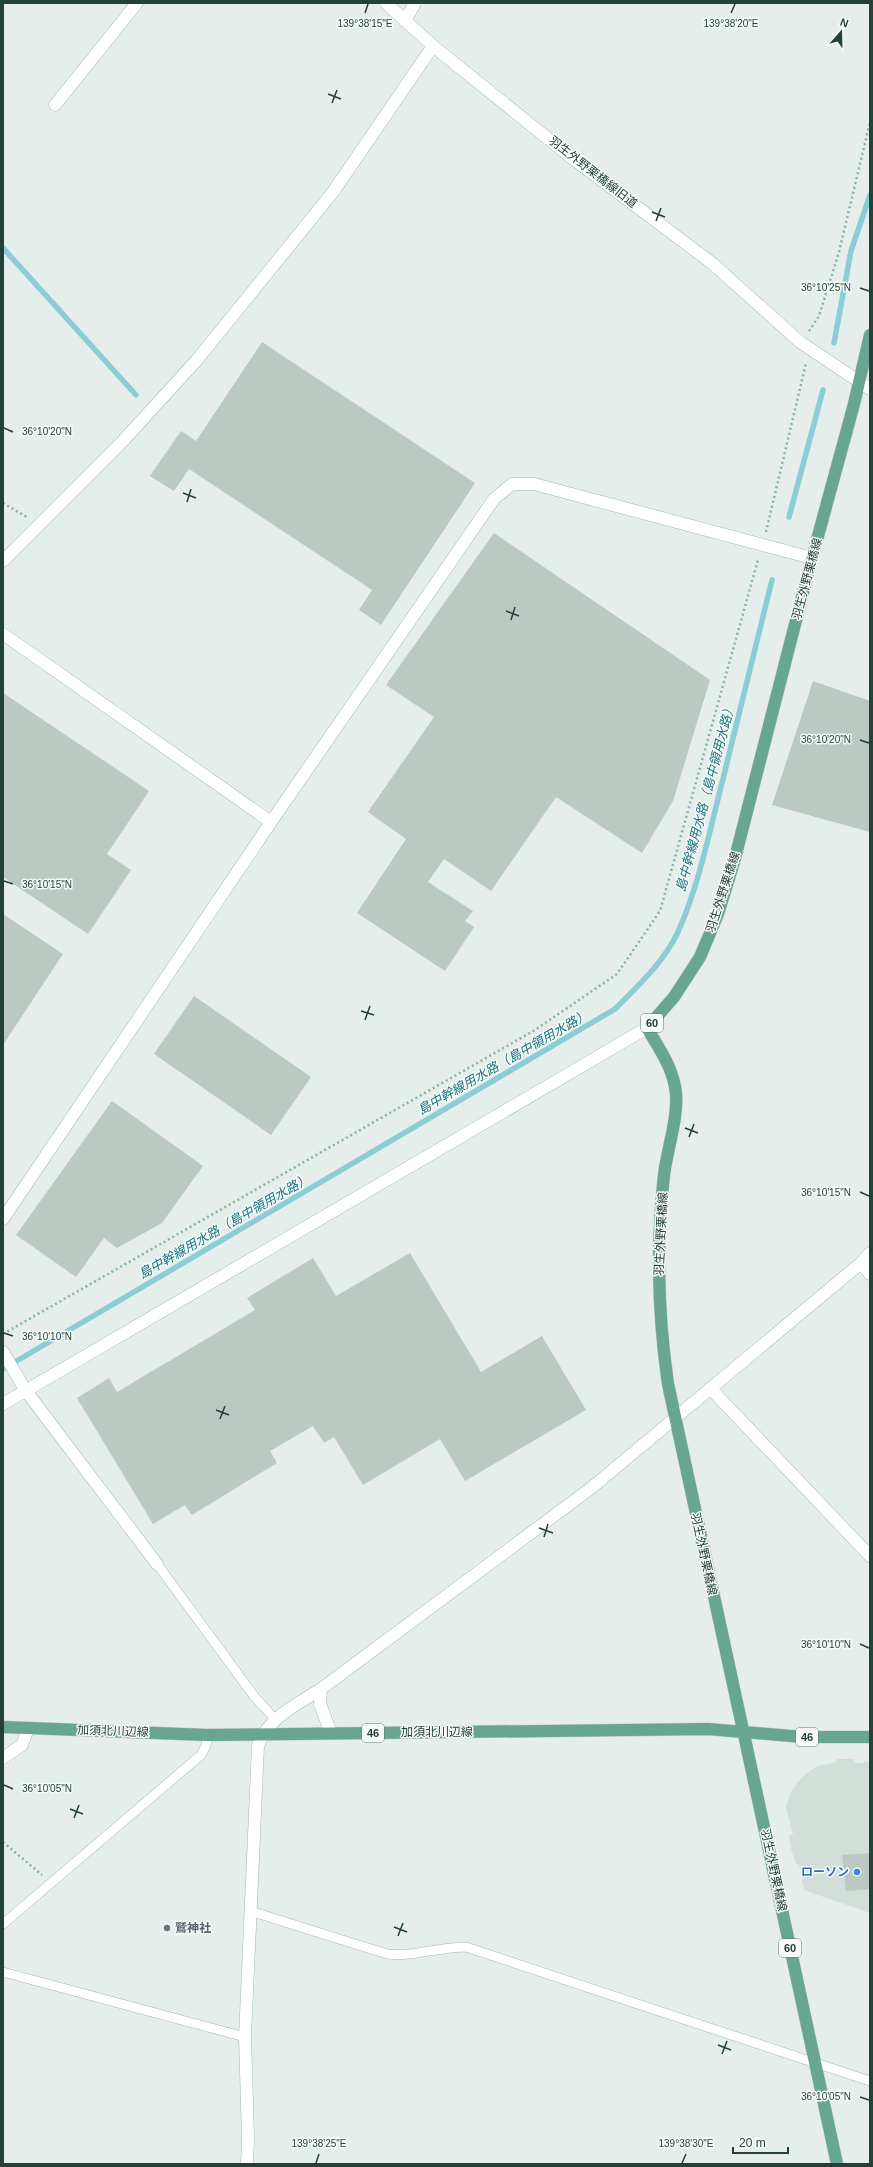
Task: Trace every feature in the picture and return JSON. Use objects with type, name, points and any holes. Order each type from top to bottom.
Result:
[{"type":"main road","name":"羽生外野栗橋線","points":[[837,2164],[744,1731],[674,1418],[665,1364],[659,1296],[660,1233],[664,1174],[676,1094],[672,1075],[663,1054],[647,1028],[674,997],[696,964],[718,914],[736,855],[870,335]]},
{"type":"main road","name":"加須北川辺線","points":[[3,1727],[207,1735],[708,1729],[803,1737],[870,1737]]},
{"type":"street","points":[[55,104],[137,3]]},
{"type":"street","name":"羽生外野栗橋線旧道","points":[[386,3],[433,46],[572,158],[713,264],[811,351],[870,389]]},
{"type":"street","points":[[405,21],[416,3]]},
{"type":"street","points":[[3,561],[121,443],[196,361],[333,192],[433,46]]},
{"type":"street","points":[[3,1220],[271,822],[494,498],[512,484],[534,484],[812,558]]},
{"type":"street","points":[[3,634],[271,822]]},
{"type":"street","points":[[3,1404],[647,1028]]},
{"type":"street","points":[[247,2164],[248,2138],[245,2037],[258,1746],[262,1735],[276,1720],[321,1689],[590,1489],[861,1263],[870,1253]]},
{"type":"street","points":[[861,1263],[870,1274]]},
{"type":"street","points":[[3,1352],[26,1391],[157,1564]]},
{"type":"street","points":[[710,1388],[800,1480],[870,1556]]},
{"type":"street","points":[[321,1689],[320,1704],[331,1733]]},
{"type":"street","points":[[3,1758],[22,1746],[28,1729]]},
{"type":"lane","points":[[157,1564],[254,1696],[276,1720]]},
{"type":"lane","points":[[3,1924],[201,1755],[206,1746],[207,1735]]},
{"type":"lane","points":[[250,1911],[387,1954],[405,1956],[439,1948],[466,1947],[870,2081]]},
{"type":"lane","points":[[3,1972],[245,2037]]},
{"type":"path","points":[[800,342],[819,316],[839,252],[870,122]]},
{"type":"path","points":[[3,1334],[535,1030],[617,974],[660,911],[762,545],[805,366],[811,351]]},
{"type":"path","points":[[3,503],[39,524]]},
{"type":"path","points":[[3,1842],[51,1883]]},
{"type":"shaded area","points":[[837,1759],[854,1759],[854,1763],[864,1763],[865,1760],[870,1763],[870,1913],[804,1890],[799,1864],[796,1864],[791,1849],[789,1835],[793,1834],[786,1807],[791,1792],[801,1778],[817,1766],[836,1763]]},
{"type":"building","points":[[262,342],[475,483],[381,625],[359,610],[372,590],[189,469],[174,491],[150,476],[181,431],[196,441]]},
{"type":"building","points":[[494,533],[710,680],[673,801],[642,853],[556,797],[491,891],[444,859],[428,882],[473,911],[465,921],[474,927],[445,971],[357,913],[406,839],[368,812],[434,717],[386,685]]},
{"type":"building","points":[[813,681],[870,701],[870,832],[772,805]]},
{"type":"building","points":[[3,693],[149,791],[107,854],[131,870],[88,934],[3,877]]},
{"type":"building","points":[[3,914],[63,954],[3,1045]]},
{"type":"building","points":[[194,996],[311,1077],[271,1135],[154,1054]]},
{"type":"building","points":[[112,1101],[203,1166],[162,1223],[117,1248],[104,1238],[76,1277],[16,1235]]},
{"type":"building","points":[[410,1253],[481,1372],[542,1336],[586,1410],[465,1481],[440,1439],[363,1485],[334,1437],[324,1443],[313,1426],[270,1451],[277,1463],[192,1515],[185,1505],[153,1524],[77,1398],[109,1378],[117,1392],[255,1310],[247,1298],[313,1258],[336,1296]]},
{"type":"building","name":"ローソン","points":[[870,1853],[870,1889],[846,1891],[842,1855]]},
{"type":"waterway","name":"島中幹線用水路（島中領用水路）","points":[[834,343],[851,251],[870,195]]},
{"type":"waterway","points":[[3,248],[136,395]]},
{"type":"waterway","name":"島中幹線用水路（島中領用水路）","points":[[789,517],[823,390]]},
{"type":"waterway","name":"島中幹線用水路（島中領用水路）","points":[[3,1369],[615,1009],[633,991],[650,973],[672,943],[678,932],[692,896],[708,840],[772,580]]},
{"type":"place","name":"ローソン","points":[[857,1872]]},
{"type":"place","name":"鷲神社","points":[[167,1928]]}]
